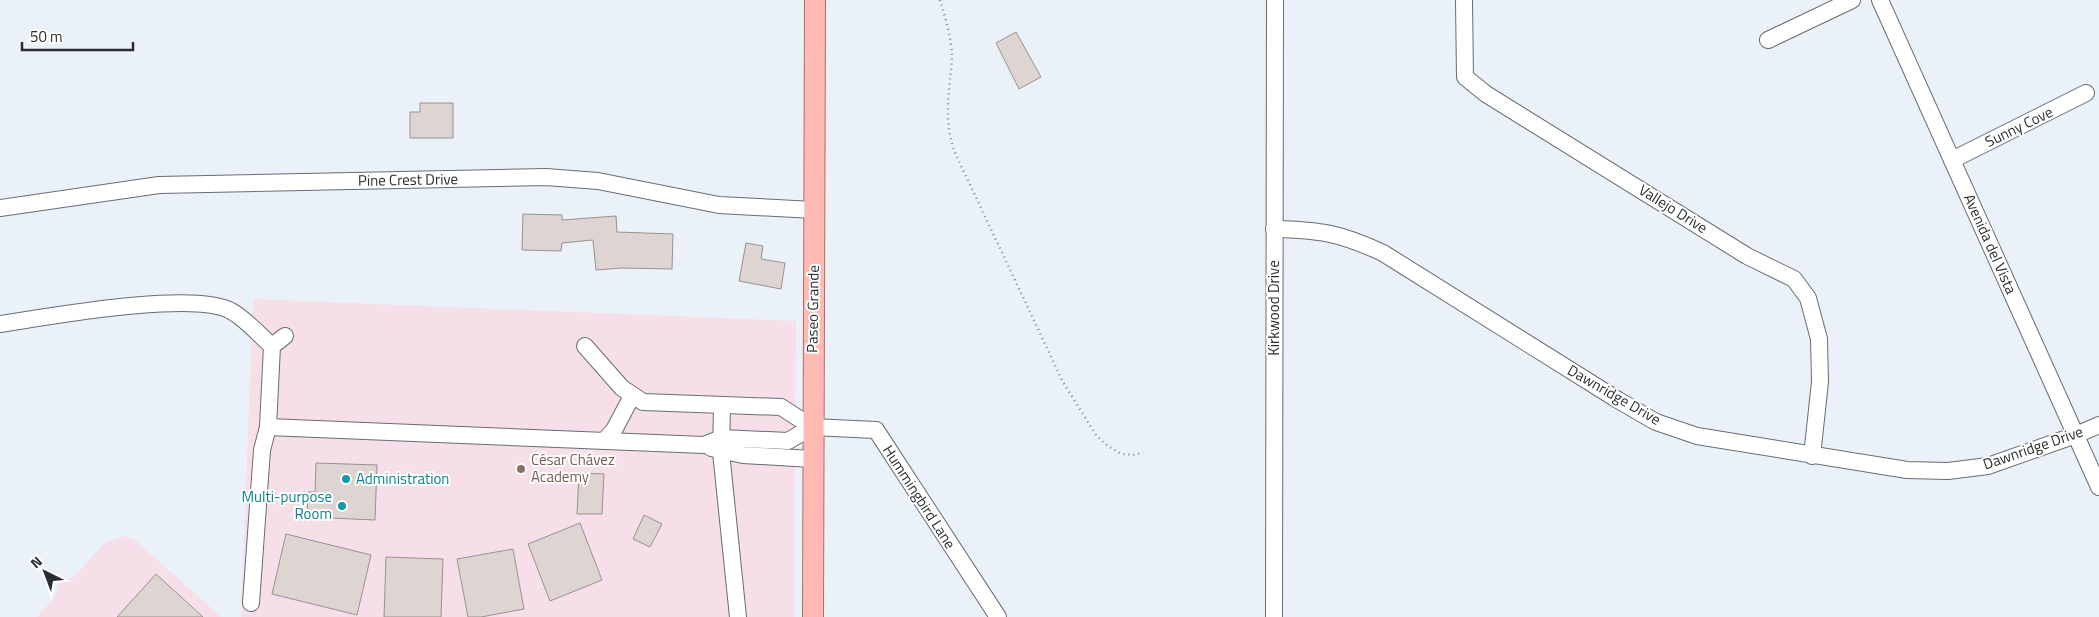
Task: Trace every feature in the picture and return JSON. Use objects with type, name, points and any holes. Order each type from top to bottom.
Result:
[{"type":"main road","name":"Paseo Grande","points":[[813,617],[812,427],[815,0]]},
{"type":"street","name":"Kirkwood Drive","points":[[1274,617],[1275,0]]},
{"type":"street","name":"Vallejo Drive","points":[[1464,0],[1465,77],[1486,94],[1747,256],[1794,279],[1808,298],[1819,339],[1820,382],[1812,456]]},
{"type":"street","points":[[1768,40],[1852,0]]},
{"type":"street","name":"Avenida del Vista","points":[[1880,0],[2099,487]]},
{"type":"street","name":"Sunny Cove","points":[[1952,160],[2086,93]]},
{"type":"street","name":"Pine Crest Drive","points":[[0,208],[159,184],[546,177],[598,181],[719,205],[814,210]]},
{"type":"street","name":"Dawnridge Drive","points":[[1274,229],[1320,230],[1352,238],[1383,253],[1656,422],[1697,436],[1907,470],[1948,471],[1988,466],[2099,425]]},
{"type":"street","points":[[0,324],[84,311],[198,302],[231,311],[278,341],[268,427],[262,450],[251,603]]},
{"type":"street","points":[[268,427],[704,445],[788,441],[812,427],[781,407],[643,402],[622,388],[585,346]]},
{"type":"street","points":[[604,441],[614,430],[632,396]]},
{"type":"street","points":[[722,406],[721,445],[738,617]]},
{"type":"street","name":"Hummingbird Lane","points":[[812,427],[876,430],[998,617]]},
{"type":"street","points":[[721,445],[743,455],[812,459]]},
{"type":"path","points":[[940,0],[952,50],[947,117],[956,155],[1063,382],[1096,435],[1105,444],[1121,454],[1135,455],[1143,452]]},
{"type":"shaded area","name":"César Chávez Academy","points":[[253,299],[796,321],[794,617],[241,617]]},
{"type":"shaded area","points":[[124,536],[134,539],[221,617],[37,617],[55,597],[59,583],[65,578],[72,578],[106,542]]},
{"type":"building","points":[[1016,32],[1041,77],[1019,89],[996,43]]},
{"type":"building","points":[[420,103],[453,103],[453,138],[410,138],[410,112],[420,112]]},
{"type":"building","points":[[523,214],[562,215],[562,220],[616,216],[617,232],[673,234],[672,269],[622,268],[596,270],[593,240],[562,243],[561,251],[522,250]]},
{"type":"building","points":[[746,243],[763,246],[761,259],[785,263],[781,289],[739,281]]},
{"type":"building","points":[[316,463],[377,465],[375,520],[307,517],[308,492],[315,492]]},
{"type":"building","points":[[579,473],[604,474],[602,514],[577,514]]},
{"type":"building","points":[[644,515],[662,524],[650,547],[633,539]]},
{"type":"building","points":[[580,523],[602,580],[550,601],[528,544]]},
{"type":"building","points":[[286,534],[371,555],[357,615],[272,594]]},
{"type":"building","points":[[513,549],[524,609],[481,617],[468,617],[457,559]]},
{"type":"building","points":[[386,557],[443,559],[441,617],[384,617]]},
{"type":"building","points":[[156,574],[203,617],[117,617]]},
{"type":"place","name":"César Chávez Academy","points":[[521,469]]},
{"type":"place","name":"Administration","points":[[346,479]]},
{"type":"place","name":"Multi-purpose Room","points":[[342,506]]}]
